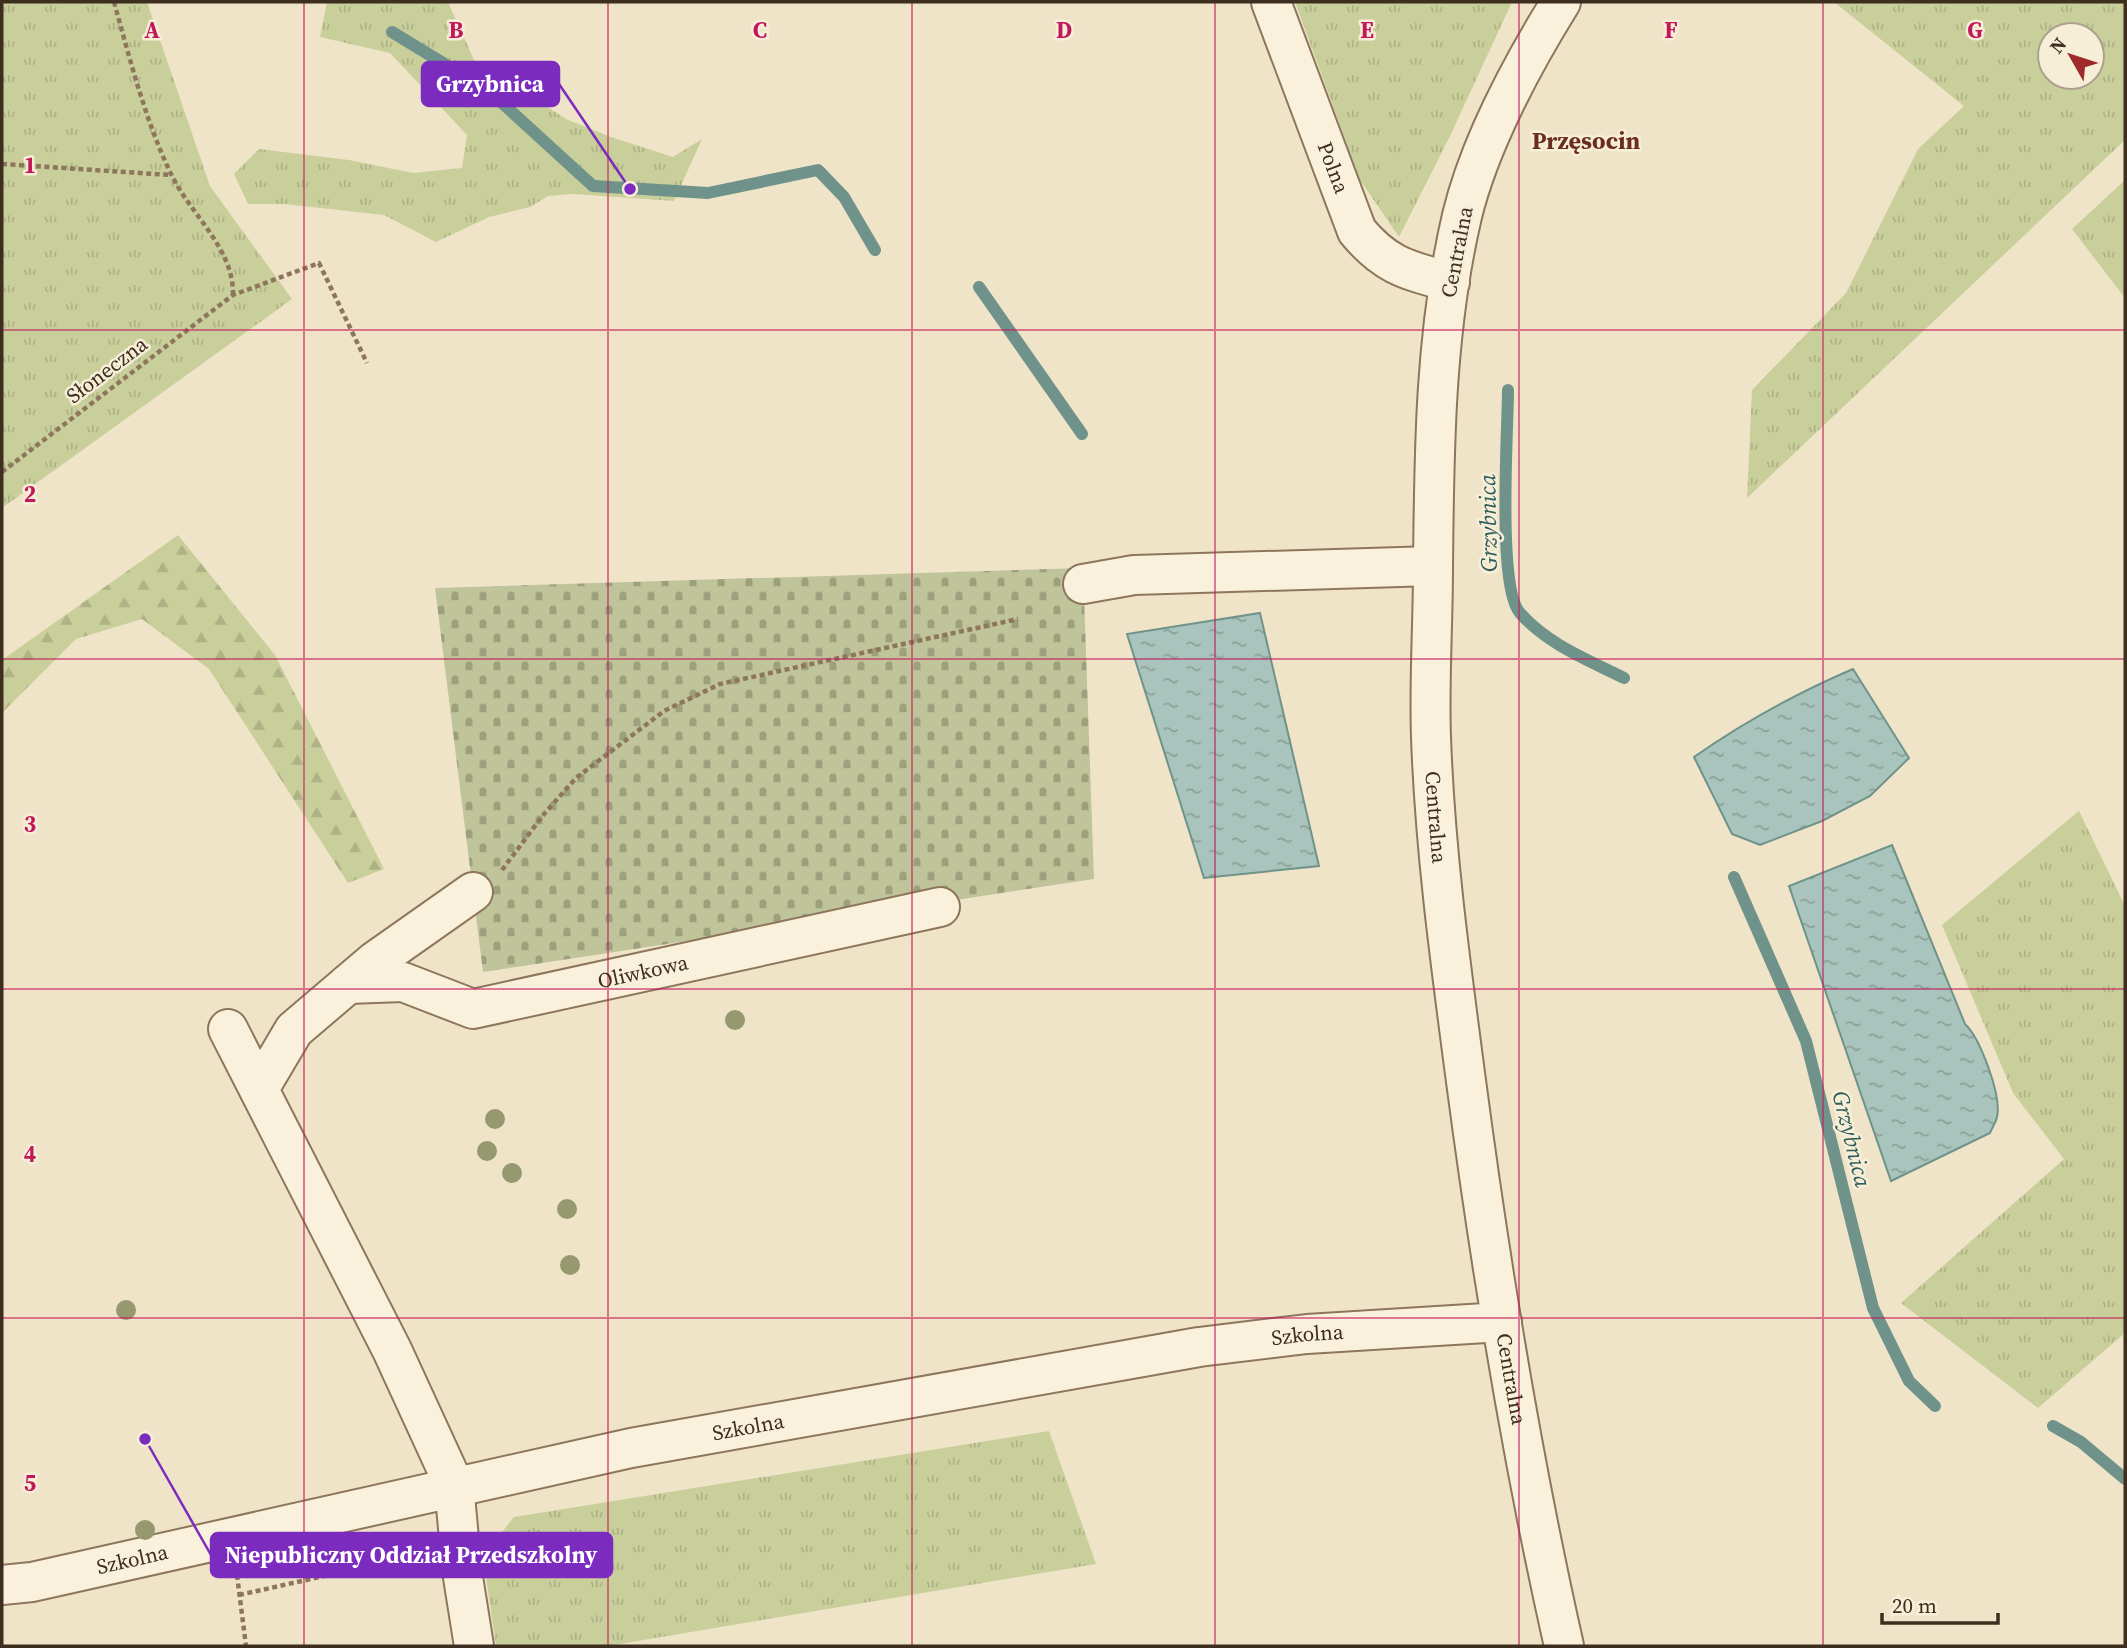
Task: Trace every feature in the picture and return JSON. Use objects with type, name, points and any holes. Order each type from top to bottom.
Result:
[{"type":"street","name":"Polna","points":[[1271,2],[1357,230],[1376,253],[1406,270],[1450,282]]},
{"type":"street","name":"Centralna","points":[[1561,2],[1533,47],[1478,166],[1463,211],[1450,282],[1438,370],[1431,735],[1443,906],[1479,1180],[1544,1557],[1564,1646]]},
{"type":"street","points":[[1083,584],[1134,575],[1433,566]]},
{"type":"street","points":[[259,1089],[294,1030],[348,984],[474,892]]},
{"type":"street","name":"Oliwkowa","points":[[348,984],[403,982],[473,1009],[940,906]]},
{"type":"street","points":[[228,1029],[386,1338],[454,1485],[474,1646]]},
{"type":"street","name":"Szkolna","points":[[2,1585],[32,1582],[454,1485],[631,1448],[1199,1347],[1307,1334],[1502,1322]]},
{"type":"path","points":[[114,2],[145,106],[172,175],[230,268],[233,295]]},
{"type":"path","points":[[2,164],[172,175]]},
{"type":"path","name":"Słoneczna","points":[[2,472],[233,295],[318,263],[367,363]]},
{"type":"path","points":[[474,892],[506,868],[544,814],[576,778],[664,711],[720,684],[1018,619]]},
{"type":"path","points":[[233,1535],[246,1646]]},
{"type":"path","points":[[239,1595],[460,1545]]},
{"type":"green space","points":[[2,2],[147,2],[210,186],[292,299],[2,508]]},
{"type":"green space","points":[[327,2],[448,2],[474,60],[566,119],[673,157],[702,139],[674,201],[573,194],[548,196],[530,207],[489,217],[436,242],[384,215],[284,204],[248,204],[234,174],[259,149],[349,160],[413,173],[462,168],[467,135],[390,53],[320,37]]},
{"type":"green space","points":[[1295,2],[1512,2],[1450,136],[1399,237],[1360,180]]},
{"type":"green space","points":[[1834,2],[2125,2],[2125,140],[1747,498],[1752,390],[1846,293],[1918,149],[1964,106]]},
{"type":"green space","points":[[2125,180],[2125,298],[2072,229]]},
{"type":"green space","points":[[178,535],[275,655],[384,869],[348,883],[209,669],[142,619],[76,639],[2,713],[2,660]]},
{"type":"green space","points":[[1083,568],[1094,879],[483,972],[435,588]]},
{"type":"green space","points":[[2079,811],[2125,906],[2125,1333],[2038,1408],[1901,1303],[2064,1159],[2013,1093],[1942,925]]},
{"type":"green space","points":[[1049,1431],[1096,1564],[608,1646],[496,1646],[483,1556],[514,1517]]},
{"type":"water","points":[[1260,613],[1319,866],[1204,878],[1127,634]]},
{"type":"water","points":[[1853,669],[1909,758],[1870,796],[1822,821],[1760,845],[1732,834],[1694,757],[1771,709]]},
{"type":"water","points":[[1892,845],[1965,1024],[1983,1054],[1993,1082],[1998,1108],[1990,1133],[1891,1181],[1789,886]]},
{"type":"waterway","name":"Grzybnica","points":[[392,32],[489,91],[593,186],[708,193],[818,170],[844,197],[875,250]]},
{"type":"waterway","name":"Grzybnica","points":[[979,287],[1082,434]]},
{"type":"waterway","name":"Grzybnica","points":[[1508,390],[1505,507],[1508,573],[1513,598],[1520,613],[1543,634],[1624,678]]},
{"type":"waterway","name":"Grzybnica","points":[[1734,877],[1806,1041],[1873,1308],[1909,1381],[1935,1406]]},
{"type":"waterway","name":"Grzybnica","points":[[2053,1426],[2081,1442],[2125,1479]]},
{"type":"place","name":"Grzybnica","points":[[630,189]]},
{"type":"place","name":"Niepubliczny Oddział Przedszkolny","points":[[145,1439]]},
{"type":"district","name":"Przęsocin","points":[[1586,141]]}]
